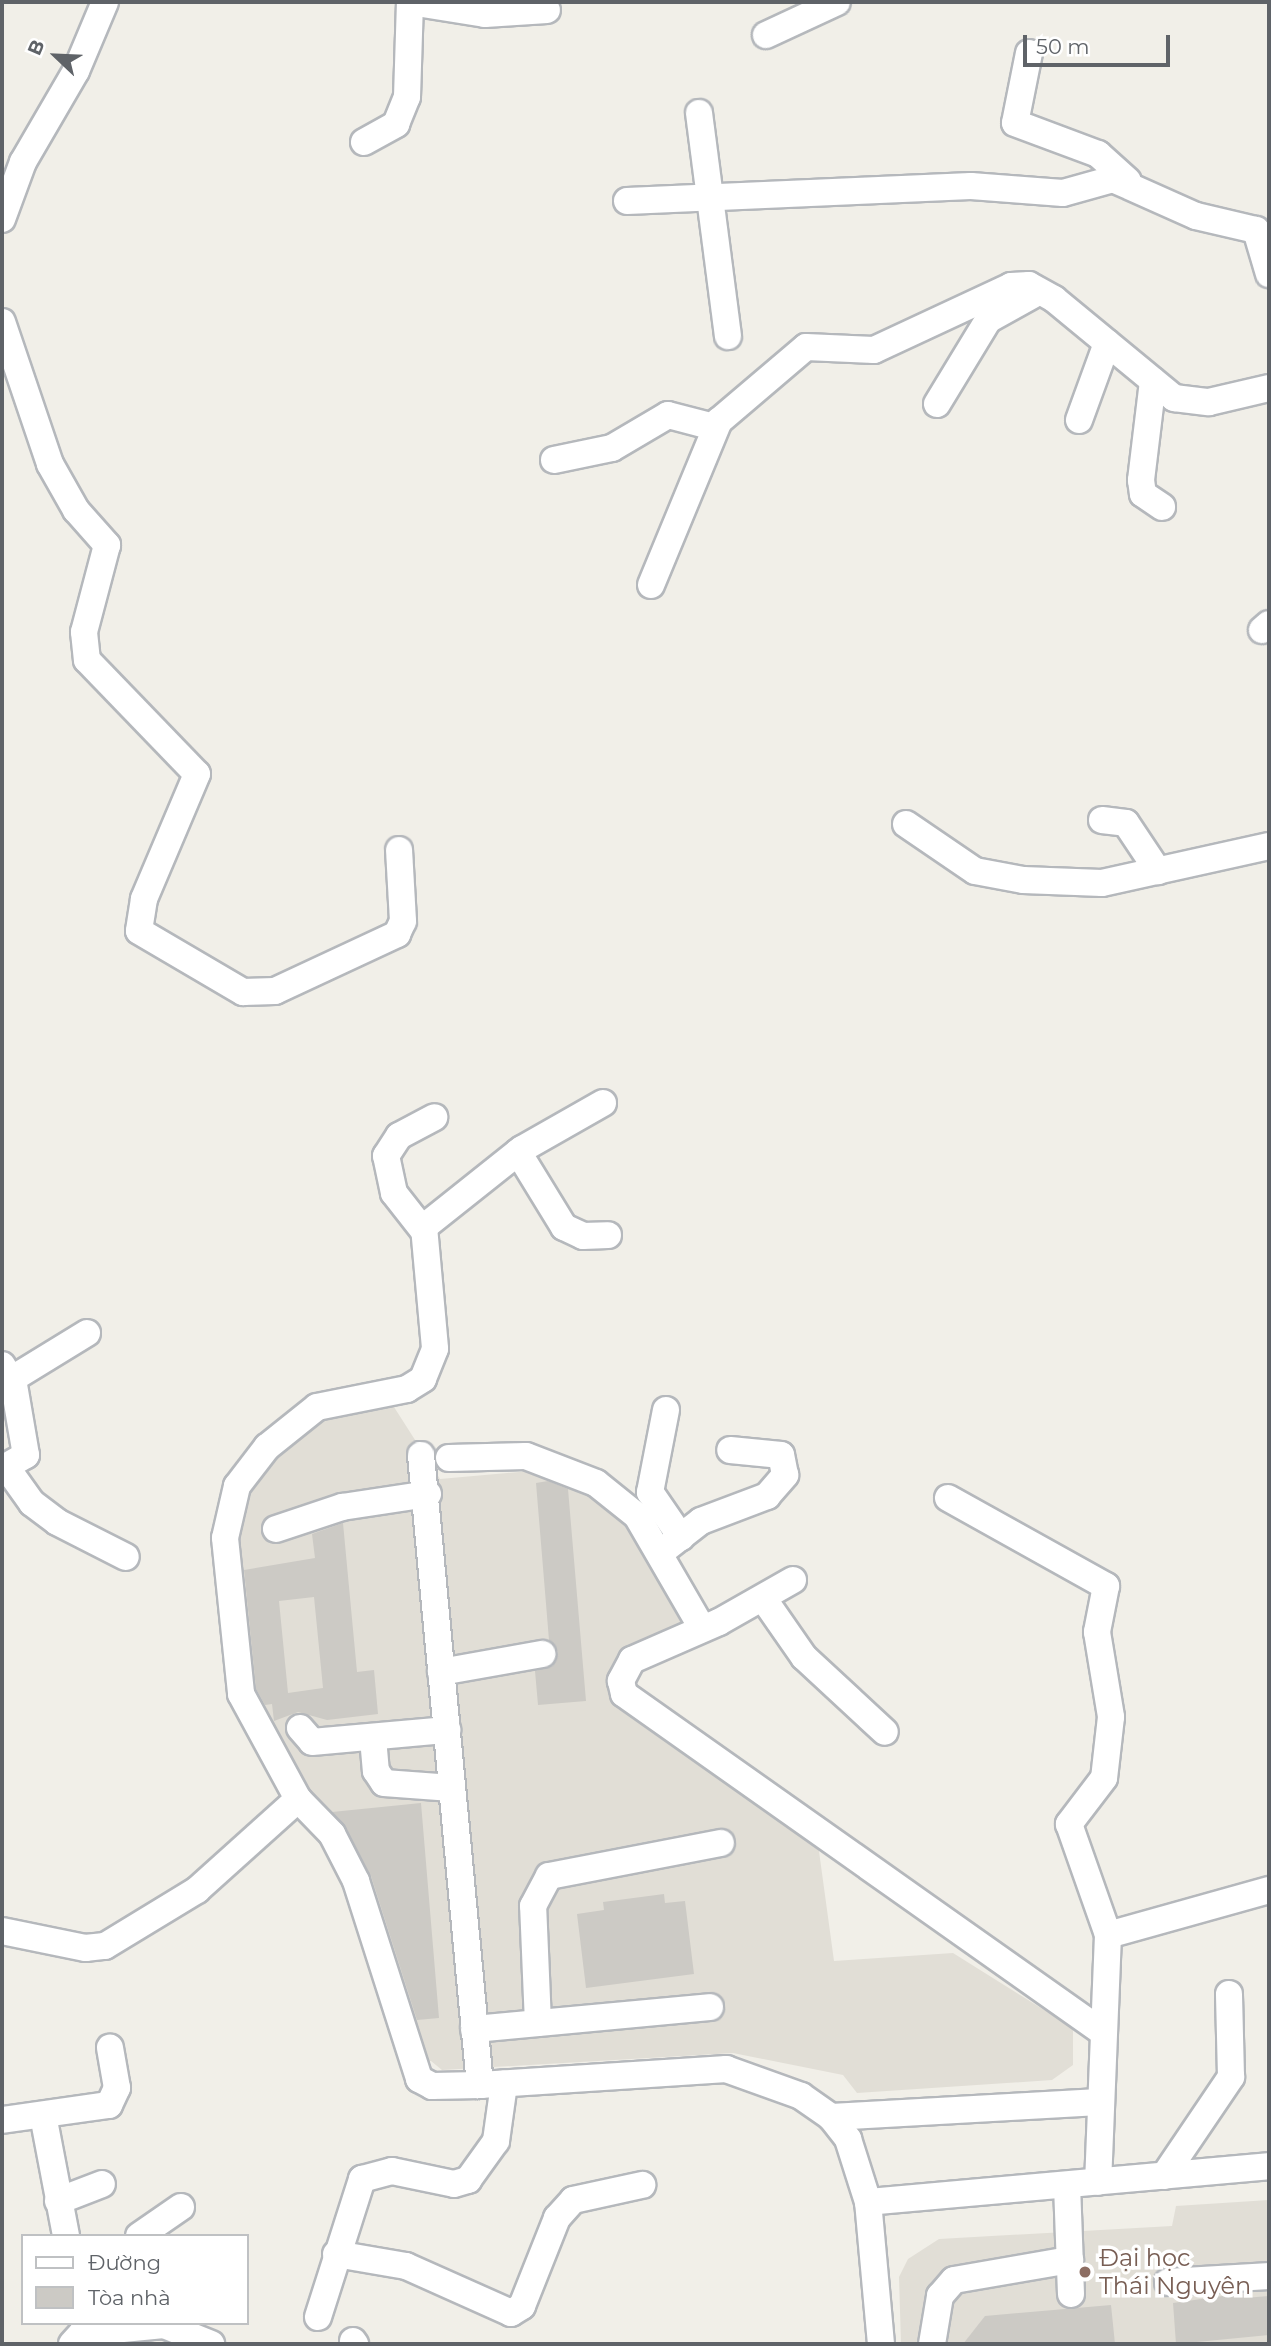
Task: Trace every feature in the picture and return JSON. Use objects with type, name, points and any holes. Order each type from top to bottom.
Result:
[{"type":"street","points":[[2,219],[23,162],[76,71],[105,2]]},
{"type":"street","points":[[364,142],[396,124],[407,97],[410,2],[485,13],[547,9]]},
{"type":"street","points":[[766,35],[838,2]]},
{"type":"street","points":[[1029,53],[1015,122],[1098,154],[1128,181],[1196,216],[1263,223],[1269,274]]},
{"type":"street","points":[[699,113],[728,336]]},
{"type":"street","points":[[627,201],[971,186],[1063,193],[1128,181]]},
{"type":"street","points":[[651,585],[715,427],[806,347],[874,351],[1011,286],[1041,291],[1174,398],[1194,402],[1269,388]]},
{"type":"street","points":[[937,404],[988,320],[1041,291]]},
{"type":"street","points":[[2,323],[9,384],[75,510],[107,545],[83,632],[88,660],[197,774],[144,899],[139,931],[243,992],[275,991],[397,934],[403,921],[399,850]]},
{"type":"street","points":[[1079,420],[1107,343]]},
{"type":"street","points":[[1153,382],[1141,480],[1143,494],[1162,507]]},
{"type":"street","points":[[554,460],[612,448],[668,415],[715,427]]},
{"type":"street","points":[[1102,820],[1126,823],[1158,871]]},
{"type":"street","points":[[906,824],[986,875],[1102,883],[1269,846]]},
{"type":"street","points":[[423,1230],[518,1152],[603,1103]]},
{"type":"street","points":[[434,1117],[399,1136],[386,1156],[394,1193],[423,1230],[435,1349],[431,1370],[407,1389],[317,1407],[247,1470],[227,1508],[241,1694],[298,1799],[332,1833],[356,1881],[413,2072],[432,2086],[726,2069],[801,2096],[831,2117],[848,2139],[869,2202],[881,2344]]},
{"type":"street","points":[[518,1152],[564,1227],[583,1236],[608,1235]]},
{"type":"street","points":[[88,1333],[7,1372],[26,1455],[4,1469],[32,1503],[57,1522],[126,1557]]},
{"type":"street","points":[[666,1409],[650,1492],[702,1628]]},
{"type":"street","points":[[671,1545],[715,1514],[766,1496],[785,1475],[781,1455],[730,1450]]},
{"type":"street","points":[[318,2317],[335,2254],[362,2179],[391,2171],[454,2184],[483,2166],[496,2141],[492,2084],[474,2029],[441,1672],[428,1494],[421,1455]]},
{"type":"street","points":[[449,1458],[526,1456],[575,1470],[671,1545]]},
{"type":"street","points":[[276,1529],[342,1507],[428,1494]]},
{"type":"street","points":[[948,1498],[1105,1586],[1097,1632],[1111,1717],[1104,1778],[1069,1824],[1108,1935],[1101,2031],[1098,2182]]},
{"type":"street","points":[[793,1580],[763,1598],[632,1660],[621,1681],[632,1703],[1101,2031]]},
{"type":"street","points":[[763,1598],[804,1657],[885,1732]]},
{"type":"street","points":[[441,1672],[542,1654]]},
{"type":"street","points":[[300,1728],[312,1742],[447,1730]]},
{"type":"street","points":[[373,1738],[376,1771],[384,1783],[452,1788]]},
{"type":"street","points":[[2,1931],[85,1948],[105,1946],[197,1890],[298,1799]]},
{"type":"street","points":[[538,2023],[532,1924],[537,1894],[549,1876],[721,1843]]},
{"type":"street","points":[[1108,1935],[1269,1889]]},
{"type":"street","points":[[1164,2176],[1231,2077],[1229,1994]]},
{"type":"street","points":[[474,2029],[710,2007]]},
{"type":"street","points":[[2,2120],[109,2105],[117,2088],[110,2048]]},
{"type":"street","points":[[831,2117],[1100,2102]]},
{"type":"street","points":[[43,2115],[66,2234]]},
{"type":"street","points":[[869,2202],[1269,2166]]},
{"type":"street","points":[[58,2201],[102,2184]]},
{"type":"street","points":[[335,2254],[398,2263],[511,2313],[522,2306],[556,2218],[573,2200],[642,2185]]},
{"type":"street","points":[[1067,2185],[1071,2294]]},
{"type":"street","points":[[142,2234],[181,2207]]},
{"type":"street","points":[[932,2344],[940,2296],[954,2280],[1070,2260]]},
{"type":"street","points":[[1168,2282],[1269,2276]]},
{"type":"street","points":[[72,2344],[96,2327],[164,2325],[211,2344]]},
{"type":"shaded area","points":[[383,1403],[394,1407],[440,1479],[542,1470],[591,1490],[630,1528],[684,1614],[682,1629],[613,1684],[818,1844],[834,1961],[953,1953],[1073,2028],[1073,2065],[1052,2080],[857,2093],[843,2075],[733,2053],[442,2070],[431,2061],[416,2062],[380,1932],[250,1711],[231,1510],[267,1457],[330,1406]]},
{"type":"shaded area","name":"Đại học Thái Nguyên","points":[[1269,2200],[1269,2344],[901,2344],[899,2277],[908,2259],[939,2239],[1172,2226],[1176,2206]]},
{"type":"building","points":[[548,1481],[568,1489],[586,1701],[538,1705],[535,1671],[553,1666],[558,1652],[549,1640],[536,1483]]},
{"type":"building","points":[[343,1523],[357,1672],[374,1670],[378,1714],[327,1720],[298,1712],[274,1721],[272,1704],[265,1705],[256,1689],[244,1570],[315,1558],[312,1534]],"holes":[[[314,1597],[323,1688],[288,1693],[279,1601]]]},
{"type":"building","points":[[421,1803],[439,2018],[417,2020],[371,1876],[332,1812]]},
{"type":"building","points":[[664,1894],[665,1903],[685,1901],[694,1974],[586,1988],[577,1914],[604,1910],[603,1902]]},
{"type":"building","points":[[1244,2293],[1244,2298],[1269,2296],[1269,2335],[1176,2344],[1173,2303]]},
{"type":"building","points":[[1111,2305],[1115,2344],[963,2344],[985,2316]]},
{"type":"place","name":"Đại học Thái Nguyên","points":[[1085,2272]]}]
